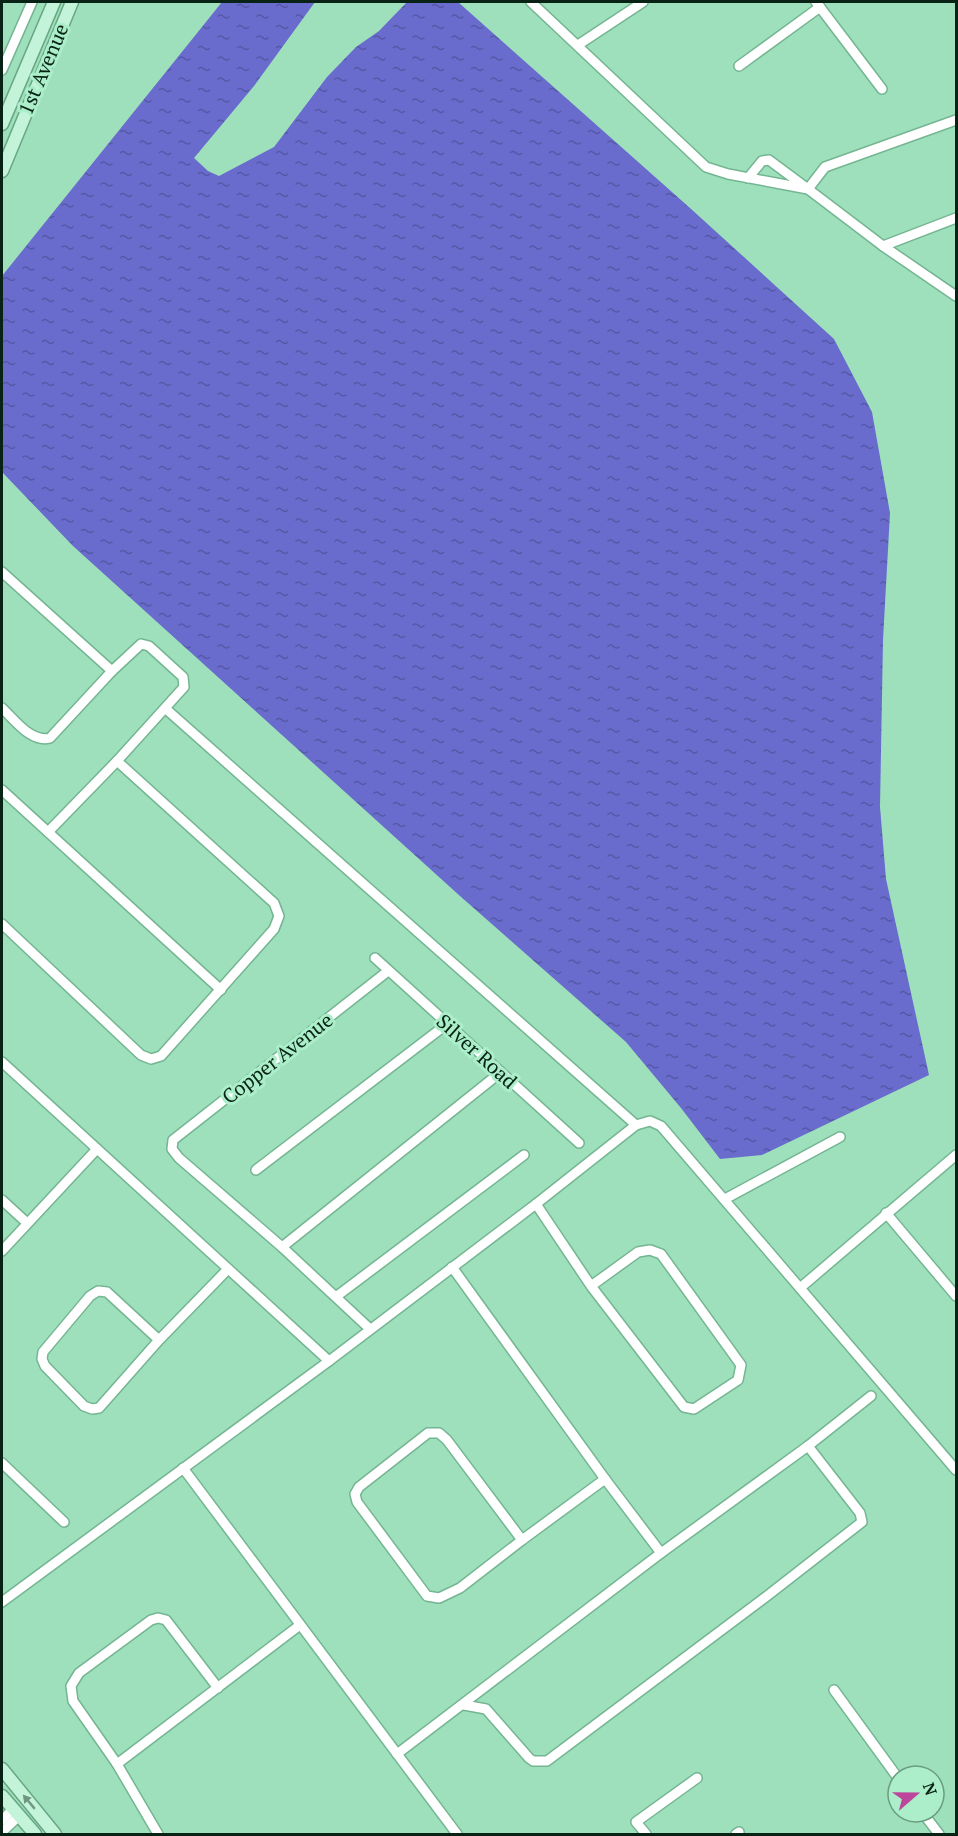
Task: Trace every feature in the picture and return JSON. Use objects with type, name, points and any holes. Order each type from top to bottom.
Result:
[{"type":"main road","name":"1st Avenue","points":[[2,124],[54,2]]},
{"type":"main road","name":"1st Avenue","points":[[2,171],[72,2]]},
{"type":"main road","points":[[2,1769],[55,1834]]},
{"type":"main road","points":[[2,1796],[36,1834]]},
{"type":"street","points":[[2,70],[5,53],[32,2]]},
{"type":"street","points":[[531,2],[706,167],[748,178],[808,189]]},
{"type":"street","points":[[578,45],[644,2]]},
{"type":"street","points":[[739,66],[818,4],[882,89]]},
{"type":"street","points":[[808,189],[825,167],[957,120]]},
{"type":"street","points":[[748,178],[762,161],[769,160],[883,246],[957,296]]},
{"type":"street","points":[[883,246],[957,218]]},
{"type":"street","points":[[2,572],[112,671]]},
{"type":"street","points":[[2,708],[34,738],[42,740],[50,738],[112,671],[141,645],[149,646],[183,677],[184,687],[165,709],[48,832]]},
{"type":"street","points":[[165,709],[636,1125]]},
{"type":"street","points":[[2,924],[141,1054],[151,1059],[161,1056],[274,929],[279,916],[274,903],[117,761]]},
{"type":"street","points":[[2,790],[221,990]]},
{"type":"street","name":"Silver Road","points":[[375,958],[579,1143]]},
{"type":"street","name":"Copper Avenue","points":[[282,1247],[179,1158],[172,1149],[173,1140],[388,971]]},
{"type":"street","points":[[256,1170],[447,1024]]},
{"type":"street","points":[[2,1062],[329,1361]]},
{"type":"street","points":[[370,1329],[282,1247],[501,1072]]},
{"type":"street","points":[[2,1602],[329,1361],[636,1125],[650,1121],[661,1126],[957,1470]]},
{"type":"street","points":[[725,1199],[840,1137]]},
{"type":"street","points":[[2,1251],[26,1222],[97,1149]]},
{"type":"street","points":[[337,1296],[524,1155]]},
{"type":"street","points":[[800,1288],[957,1155]]},
{"type":"street","points":[[2,1200],[26,1222]]},
{"type":"street","points":[[536,1204],[591,1286],[684,1407],[694,1409],[738,1380],[741,1365],[661,1254],[650,1250],[638,1252],[591,1286]]},
{"type":"street","points":[[886,1213],[957,1296]]},
{"type":"street","points":[[452,1267],[661,1553]]},
{"type":"street","points":[[159,1340],[107,1292],[99,1291],[83,1304],[43,1352],[42,1359],[45,1366],[84,1406],[99,1408],[159,1340],[228,1269]]},
{"type":"street","points":[[397,1754],[661,1553],[808,1446],[871,1396]]},
{"type":"street","points":[[522,1540],[447,1440],[439,1433],[428,1433],[359,1487],[356,1494],[357,1502],[427,1596],[439,1598],[460,1588],[605,1479]]},
{"type":"street","points":[[464,1705],[486,1709],[529,1758],[533,1761],[547,1761],[858,1527],[862,1522],[860,1513],[808,1446]]},
{"type":"street","points":[[2,1462],[64,1522]]},
{"type":"street","points":[[183,1468],[457,1834]]},
{"type":"street","points":[[158,1834],[117,1764],[73,1701],[71,1686],[79,1673],[151,1620],[158,1618],[166,1620],[218,1688]]},
{"type":"street","points":[[117,1764],[300,1626]]},
{"type":"street","points":[[486,1709],[487,1687]]},
{"type":"street","points":[[834,1690],[888,1764]]},
{"type":"street","points":[[646,1834],[636,1822],[697,1778]]},
{"type":"street","points":[[2,1820],[16,1813]]},
{"type":"street","points":[[2,1832],[16,1813]]},
{"type":"water","points":[[222,2],[315,2],[254,86],[194,158],[208,171],[219,176],[274,147],[327,77],[356,47],[379,31],[407,2],[458,2],[834,339],[872,412],[890,513],[883,640],[880,807],[886,879],[929,1075],[762,1155],[720,1159],[626,1042],[460,896],[73,546],[2,472],[2,276]]}]
